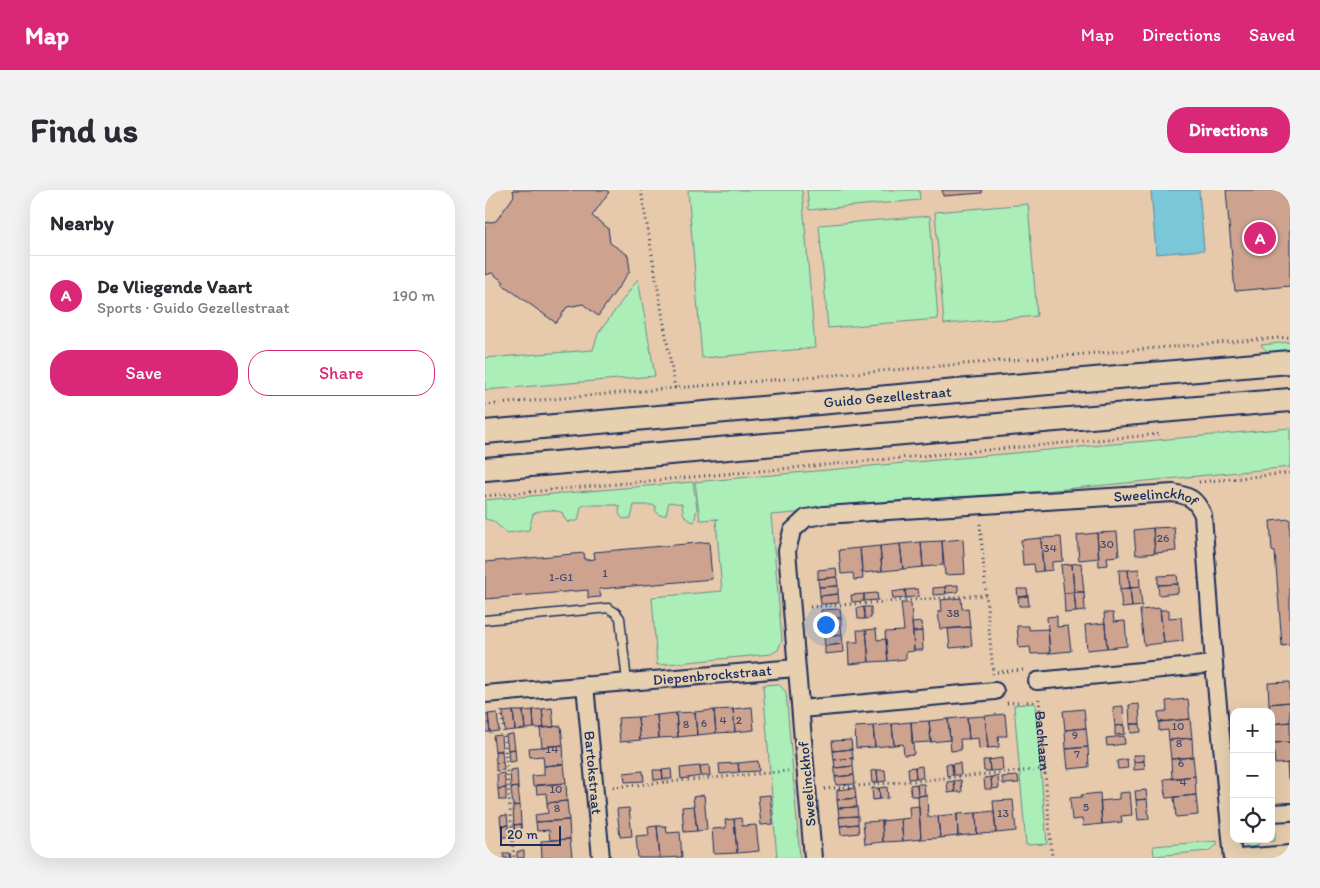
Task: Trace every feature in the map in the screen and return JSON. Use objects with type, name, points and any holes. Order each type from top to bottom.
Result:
[{"type":"main road","name":"Guido Gezellestraat","points":[[485,432],[1290,362]]},
{"type":"main road","points":[[485,468],[1290,400]]},
{"type":"street","name":"Sweelinckhof","points":[[813,858],[787,551],[792,531],[806,518],[824,515],[1173,492],[1187,495],[1198,504],[1203,515],[1214,664],[1230,808]]},
{"type":"street","points":[[1037,681],[1214,664]]},
{"type":"street","name":"Diepenbrockstraat","points":[[493,693],[796,668]]},
{"type":"street","name":"Bartokstraat","points":[[585,685],[601,858]]},
{"type":"street","points":[[801,709],[995,690]]},
{"type":"street","points":[[1275,814],[1290,812]]},
{"type":"street","name":"Sweelinckhof","points":[[1232,843],[1233,858]]},
{"type":"street","points":[[1239,858],[1290,854]]},
{"type":"lane","points":[[485,620],[608,608],[620,618],[627,682]]},
{"type":"path","points":[[641,190],[675,388]]},
{"type":"path","name":"Guido Gezellestraat","points":[[485,405],[1290,337]]},
{"type":"path","points":[[485,496],[1171,434]]},
{"type":"path","points":[[1187,495],[1197,482],[1290,473]]},
{"type":"path","points":[[978,506],[996,704],[1039,700]]},
{"type":"path","points":[[791,608],[987,595]]},
{"type":"path","points":[[993,672],[1036,668],[1037,681]]},
{"type":"path","name":"Bachlaan","points":[[1037,681],[1052,858]]},
{"type":"path","points":[[493,693],[514,858]]},
{"type":"path","points":[[595,788],[806,769]]},
{"type":"path","points":[[808,790],[1045,770]]},
{"type":"green space","points":[[688,190],[802,190],[815,348],[702,358]]},
{"type":"green space","points":[[807,190],[919,190],[920,200],[809,210]]},
{"type":"green space","points":[[1028,204],[1037,316],[944,324],[935,212]]},
{"type":"green space","points":[[930,216],[938,319],[828,328],[819,225]]},
{"type":"green space","points":[[638,279],[655,376],[485,390],[485,358],[593,350],[598,334]]},
{"type":"green space","points":[[1290,342],[1290,351],[1268,352],[1261,345]]},
{"type":"green space","points":[[1290,428],[1290,467],[972,498],[771,515],[782,640],[778,650],[771,654],[657,665],[652,597],[722,591],[716,520],[719,519],[700,520],[695,482]]},
{"type":"green space","points":[[693,482],[697,509],[694,522],[690,521],[683,513],[682,504],[669,502],[666,515],[659,515],[655,510],[657,507],[652,505],[634,505],[631,518],[623,519],[619,514],[620,506],[584,505],[581,507],[578,521],[570,521],[568,523],[563,513],[544,510],[533,514],[529,530],[507,533],[493,521],[485,519],[485,500]]},
{"type":"green space","points":[[778,684],[786,692],[800,858],[777,858],[763,685]]},
{"type":"green space","points":[[1035,703],[1047,844],[1026,845],[1014,705]]},
{"type":"green space","points":[[1217,841],[1217,845],[1208,851],[1154,856],[1153,846]]},
{"type":"green space","points":[[1242,843],[1258,843],[1258,846],[1249,847]]},
{"type":"water","points":[[1151,190],[1199,190],[1204,250],[1156,254]]},
{"type":"building","points":[[513,190],[606,190],[609,192],[592,216],[608,228],[610,243],[628,255],[630,271],[598,316],[583,304],[567,307],[556,323],[502,284],[504,282],[492,273],[485,275],[485,223],[496,221],[514,196]]},
{"type":"building","points":[[942,190],[982,190],[982,193],[943,196]]},
{"type":"building","points":[[1226,190],[1290,190],[1290,286],[1235,291]]},
{"type":"building","points":[[1290,519],[1290,645],[1282,646],[1275,552],[1272,551],[1270,521]]},
{"type":"building","points":[[1174,527],[1176,551],[1155,553],[1153,528]]},
{"type":"building","points":[[1153,528],[1155,553],[1136,555],[1134,530]]},
{"type":"building","points":[[1117,532],[1119,556],[1107,557],[1108,565],[1099,566],[1097,533]]},
{"type":"building","points":[[1097,533],[1099,558],[1079,560],[1077,535]]},
{"type":"building","points":[[1061,537],[1063,561],[1052,562],[1052,570],[1043,571],[1041,538]]},
{"type":"building","points":[[1041,538],[1043,571],[1035,572],[1034,564],[1023,565],[1021,540]]},
{"type":"building","points":[[963,539],[965,574],[945,575],[942,541]]},
{"type":"building","points":[[942,541],[943,565],[923,567],[921,542]]},
{"type":"building","points":[[709,542],[712,579],[599,589],[601,597],[588,598],[588,590],[485,599],[485,562],[584,553],[585,560],[595,559],[594,552]]},
{"type":"building","points":[[921,542],[923,567],[903,569],[900,544]]},
{"type":"building","points":[[900,544],[903,569],[882,571],[880,546]]},
{"type":"building","points":[[880,546],[882,571],[862,573],[860,548]]},
{"type":"building","points":[[860,548],[863,579],[854,580],[853,573],[841,574],[839,550]]},
{"type":"building","points":[[1081,563],[1084,592],[1074,592],[1072,564]]},
{"type":"building","points":[[1072,564],[1074,592],[1064,593],[1061,565]]},
{"type":"building","points":[[836,568],[837,577],[818,579],[818,570]]},
{"type":"building","points":[[1139,569],[1140,587],[1130,588],[1128,570]]},
{"type":"building","points":[[1119,570],[1128,570],[1130,588],[1120,589]]},
{"type":"building","points":[[1177,575],[1178,584],[1158,585],[1158,576]]},
{"type":"building","points":[[837,577],[838,586],[819,587],[818,579]]},
{"type":"building","points":[[1178,584],[1178,593],[1159,595],[1158,585]]},
{"type":"building","points":[[958,585],[958,592],[946,593],[945,586]]},
{"type":"building","points":[[838,586],[838,594],[820,596],[819,587]]},
{"type":"building","points":[[945,587],[946,594],[933,595],[933,588]]},
{"type":"building","points":[[1140,587],[1142,606],[1132,607],[1130,588]]},
{"type":"building","points":[[1130,588],[1132,607],[1122,608],[1120,589]]},
{"type":"building","points":[[918,589],[919,596],[906,598],[905,590]]},
{"type":"building","points":[[1017,589],[1027,589],[1028,596],[1018,597]]},
{"type":"building","points":[[905,590],[906,598],[893,599],[892,592]]},
{"type":"building","points":[[1074,592],[1076,612],[1065,613],[1064,593]]},
{"type":"building","points":[[1074,592],[1084,592],[1085,611],[1076,612]]},
{"type":"building","points":[[877,593],[878,600],[864,601],[864,594]]},
{"type":"building","points":[[838,594],[839,603],[821,604],[820,596]]},
{"type":"building","points":[[864,594],[864,601],[852,602],[851,595]]},
{"type":"building","points":[[1028,596],[1029,606],[1019,606],[1018,597]]},
{"type":"building","points":[[961,598],[962,609],[968,608],[970,627],[940,629],[938,611],[942,611],[941,600]]},
{"type":"building","points":[[901,603],[911,603],[914,651],[906,652],[906,659],[888,661],[885,632],[904,631]]},
{"type":"building","points":[[864,607],[865,619],[858,619],[857,608]]},
{"type":"building","points":[[864,607],[871,607],[871,618],[865,619]]},
{"type":"building","points":[[1160,608],[1164,643],[1144,645],[1140,610]]},
{"type":"building","points":[[840,609],[841,618],[822,619],[821,610]]},
{"type":"building","points":[[1160,610],[1169,610],[1169,618],[1181,617],[1183,641],[1164,643]]},
{"type":"building","points":[[1104,613],[1113,613],[1114,622],[1125,621],[1127,646],[1107,648]]},
{"type":"building","points":[[1057,616],[1057,627],[1068,626],[1071,651],[1050,653],[1047,617]]},
{"type":"building","points":[[841,618],[841,626],[823,628],[822,619]]},
{"type":"building","points":[[921,622],[922,631],[913,632],[912,623]]},
{"type":"building","points":[[1105,623],[1107,648],[1087,650],[1085,625]]},
{"type":"building","points":[[841,626],[842,635],[824,637],[823,628]]},
{"type":"building","points":[[1017,626],[1029,626],[1029,630],[1048,629],[1050,653],[1031,654],[1030,647],[1019,648]]},
{"type":"building","points":[[970,627],[972,646],[950,648],[948,629]]},
{"type":"building","points":[[876,629],[877,640],[886,639],[888,661],[869,662],[866,630]]},
{"type":"building","points":[[857,630],[866,630],[869,662],[849,664],[848,642],[858,642]]},
{"type":"building","points":[[922,631],[923,650],[914,650],[913,632]]},
{"type":"building","points":[[842,635],[843,644],[825,646],[824,637]]},
{"type":"building","points":[[843,644],[844,652],[825,654],[825,646]]},
{"type":"building","points":[[1290,682],[1290,702],[1269,704],[1268,683]]},
{"type":"building","points":[[1188,699],[1190,719],[1159,722],[1158,712],[1167,711],[1166,701]]},
{"type":"building","points":[[1290,702],[1290,722],[1275,724],[1275,708],[1270,708],[1269,704]]},
{"type":"building","points":[[1139,704],[1140,724],[1130,724],[1129,705]]},
{"type":"building","points":[[1123,706],[1124,725],[1115,726],[1113,707]]},
{"type":"building","points":[[752,707],[754,730],[735,732],[733,709]]},
{"type":"building","points":[[552,708],[554,727],[544,728],[542,709]]},
{"type":"building","points":[[542,709],[544,728],[534,728],[533,710]]},
{"type":"building","points":[[733,709],[735,732],[716,733],[714,710]]},
{"type":"building","points":[[1084,709],[1086,728],[1065,730],[1063,711]]},
{"type":"building","points":[[533,710],[534,728],[525,729],[523,711]]},
{"type":"building","points":[[714,710],[716,733],[697,735],[695,712]]},
{"type":"building","points":[[513,711],[515,730],[505,731],[503,712]]},
{"type":"building","points":[[513,711],[523,711],[525,729],[515,730]]},
{"type":"building","points":[[695,712],[697,735],[678,737],[676,713]]},
{"type":"building","points":[[497,713],[499,731],[490,732],[488,714]]},
{"type":"building","points":[[676,713],[678,737],[659,738],[657,715]]},
{"type":"building","points":[[485,714],[488,714],[490,732],[485,732]]},
{"type":"building","points":[[1005,714],[1007,736],[998,736],[999,747],[988,748],[985,716]]},
{"type":"building","points":[[657,715],[659,738],[640,740],[638,717]]},
{"type":"building","points":[[985,716],[988,748],[979,749],[978,738],[969,739],[967,717]]},
{"type":"building","points":[[638,717],[640,740],[620,742],[618,718]]},
{"type":"building","points":[[967,717],[969,739],[960,739],[961,750],[951,751],[948,719]]},
{"type":"building","points":[[948,719],[950,740],[931,742],[929,721]]},
{"type":"building","points":[[1190,719],[1192,738],[1169,740],[1168,730],[1159,731],[1159,722]]},
{"type":"building","points":[[929,721],[931,742],[912,743],[911,722]]},
{"type":"building","points":[[911,722],[914,754],[904,755],[903,744],[894,745],[892,724]]},
{"type":"building","points":[[1290,722],[1290,742],[1275,743],[1275,724]]},
{"type":"building","points":[[892,724],[894,745],[875,747],[873,726]]},
{"type":"building","points":[[1130,724],[1140,724],[1141,732],[1131,733]]},
{"type":"building","points":[[1124,725],[1125,734],[1115,735],[1115,726]]},
{"type":"building","points":[[561,726],[563,745],[542,747],[540,728]]},
{"type":"building","points":[[873,726],[875,747],[856,748],[855,727]]},
{"type":"building","points":[[1086,728],[1088,747],[1066,749],[1065,730]]},
{"type":"building","points":[[513,734],[515,749],[508,750],[506,735]]},
{"type":"building","points":[[501,735],[502,751],[495,751],[493,736]]},
{"type":"building","points":[[1124,736],[1125,744],[1107,746],[1106,738]]},
{"type":"building","points":[[1192,738],[1193,757],[1171,759],[1169,740]]},
{"type":"building","points":[[851,740],[852,749],[833,751],[832,741]]},
{"type":"building","points":[[1290,742],[1290,763],[1275,764],[1275,743]]},
{"type":"building","points":[[563,745],[564,764],[544,766],[543,756],[530,757],[529,748]]},
{"type":"building","points":[[1088,747],[1089,767],[1068,769],[1066,749]]},
{"type":"building","points":[[515,749],[516,761],[509,762],[508,750]]},
{"type":"building","points":[[852,749],[853,758],[834,760],[833,751]]},
{"type":"building","points":[[495,751],[502,751],[503,762],[496,763]]},
{"type":"building","points":[[1133,755],[1144,755],[1144,761],[1134,762]]},
{"type":"building","points":[[1193,757],[1195,776],[1172,779],[1171,759]]},
{"type":"building","points":[[853,758],[853,766],[835,768],[834,760]]},
{"type":"building","points":[[1002,758],[1003,770],[990,771],[989,760]]},
{"type":"building","points":[[1127,759],[1128,768],[1118,769],[1117,761]]},
{"type":"building","points":[[983,760],[989,760],[990,771],[984,771]]},
{"type":"building","points":[[758,761],[759,771],[739,772],[738,763]]},
{"type":"building","points":[[1144,761],[1145,769],[1134,770],[1134,762]]},
{"type":"building","points":[[503,762],[504,770],[496,771],[496,763]]},
{"type":"building","points":[[738,763],[739,772],[720,774],[719,764]]},
{"type":"building","points":[[960,763],[961,775],[953,775],[952,764]]},
{"type":"building","points":[[1287,763],[1290,763],[1290,779],[1288,779]]},
{"type":"building","points":[[564,764],[566,783],[533,786],[532,776],[544,775],[544,766]]},
{"type":"building","points":[[946,764],[952,764],[953,775],[947,776]]},
{"type":"building","points":[[709,765],[710,776],[701,776],[700,766]]},
{"type":"building","points":[[700,766],[701,776],[681,779],[680,768]]},
{"type":"building","points":[[853,766],[854,775],[835,777],[835,768]]},
{"type":"building","points":[[922,766],[923,778],[916,778],[915,767]]},
{"type":"building","points":[[915,767],[916,778],[909,779],[908,768]]},
{"type":"building","points":[[517,769],[518,787],[511,788],[510,770]]},
{"type":"building","points":[[671,769],[672,779],[663,779],[662,770]]},
{"type":"building","points":[[653,770],[662,770],[663,779],[654,780]]},
{"type":"building","points":[[877,770],[885,770],[886,781],[878,782]]},
{"type":"building","points":[[877,770],[878,782],[872,783],[871,771]]},
{"type":"building","points":[[643,771],[644,781],[625,782],[624,773]]},
{"type":"building","points":[[504,773],[506,788],[498,789],[497,774]]},
{"type":"building","points":[[854,775],[855,784],[836,785],[835,777]]},
{"type":"building","points":[[998,776],[999,788],[992,789],[991,777]]},
{"type":"building","points":[[1018,776],[1019,783],[1003,784],[1002,777]]},
{"type":"building","points":[[1195,776],[1196,795],[1166,798],[1164,779]]},
{"type":"building","points":[[991,777],[992,789],[985,789],[984,778]]},
{"type":"building","points":[[961,780],[962,792],[955,792],[954,781]]},
{"type":"building","points":[[954,781],[955,792],[948,793],[947,782]]},
{"type":"building","points":[[566,783],[567,801],[547,803],[546,793],[537,794],[536,785]]},
{"type":"building","points":[[917,784],[924,784],[925,795],[918,796]]},
{"type":"building","points":[[917,784],[918,796],[911,796],[910,785]]},
{"type":"building","points":[[518,787],[520,805],[513,806],[511,788]]},
{"type":"building","points":[[887,787],[888,798],[880,799],[879,788]]},
{"type":"building","points":[[506,788],[506,800],[499,800],[498,789]]},
{"type":"building","points":[[855,788],[856,798],[837,800],[837,790]]},
{"type":"building","points":[[872,788],[879,788],[880,799],[873,800]]},
{"type":"building","points":[[1146,790],[1147,799],[1136,800],[1135,791]]},
{"type":"building","points":[[1130,792],[1132,815],[1121,816],[1122,822],[1102,824],[1100,801],[1119,799],[1119,793]]},
{"type":"building","points":[[1100,793],[1102,824],[1083,826],[1082,819],[1072,820],[1070,798]]},
{"type":"building","points":[[704,795],[707,830],[697,831],[693,797]]},
{"type":"building","points":[[770,795],[773,824],[761,825],[758,796]]},
{"type":"building","points":[[927,795],[928,817],[938,816],[940,838],[921,839],[918,796]]},
{"type":"building","points":[[1196,795],[1198,815],[1176,817],[1174,797]]},
{"type":"building","points":[[856,798],[857,807],[838,808],[837,800]]},
{"type":"building","points":[[1147,799],[1149,819],[1138,820],[1136,800]]},
{"type":"building","points":[[1013,800],[1016,831],[996,833],[993,801]]},
{"type":"building","points":[[567,801],[569,820],[536,822],[535,815],[548,813],[547,803]]},
{"type":"building","points":[[520,805],[521,824],[514,825],[513,806]]},
{"type":"building","points":[[694,806],[697,831],[684,832],[682,807]]},
{"type":"building","points":[[919,806],[921,839],[903,841],[901,819],[910,818],[909,807]]},
{"type":"building","points":[[857,807],[858,816],[839,817],[838,808]]},
{"type":"building","points":[[629,808],[632,836],[620,837],[617,809]]},
{"type":"building","points":[[994,811],[996,833],[977,834],[976,813]]},
{"type":"building","points":[[976,813],[977,834],[958,836],[957,814]]},
{"type":"building","points":[[957,814],[958,836],[940,838],[938,816]]},
{"type":"building","points":[[507,815],[508,825],[501,826],[500,816]]},
{"type":"building","points":[[858,816],[858,824],[840,826],[839,817]]},
{"type":"building","points":[[741,818],[742,826],[756,825],[759,851],[737,853],[734,819]]},
{"type":"building","points":[[734,819],[737,853],[714,854],[712,829],[726,828],[725,820]]},
{"type":"building","points":[[901,819],[903,841],[883,842],[882,821]]},
{"type":"building","points":[[569,820],[570,839],[550,840],[549,830],[537,831],[536,822]]},
{"type":"building","points":[[882,821],[883,842],[865,844],[863,822]]},
{"type":"building","points":[[521,824],[522,836],[515,836],[514,825]]},
{"type":"building","points":[[858,824],[859,833],[841,835],[840,826]]},
{"type":"building","points":[[508,825],[509,837],[502,837],[501,826]]},
{"type":"building","points":[[657,826],[666,826],[667,833],[680,832],[682,857],[660,858]]},
{"type":"building","points":[[657,826],[660,858],[638,858],[636,836],[649,835],[648,827]]},
{"type":"building","points":[[570,839],[572,857],[542,858],[541,841]]},
{"type":"building","points":[[524,851],[524,858],[517,858],[517,852]]},
{"type":"building","points":[[504,853],[510,853],[511,858],[504,858]]},
{"type":"place","name":"De Vliegende Vaart","points":[[1260,238]]}]
